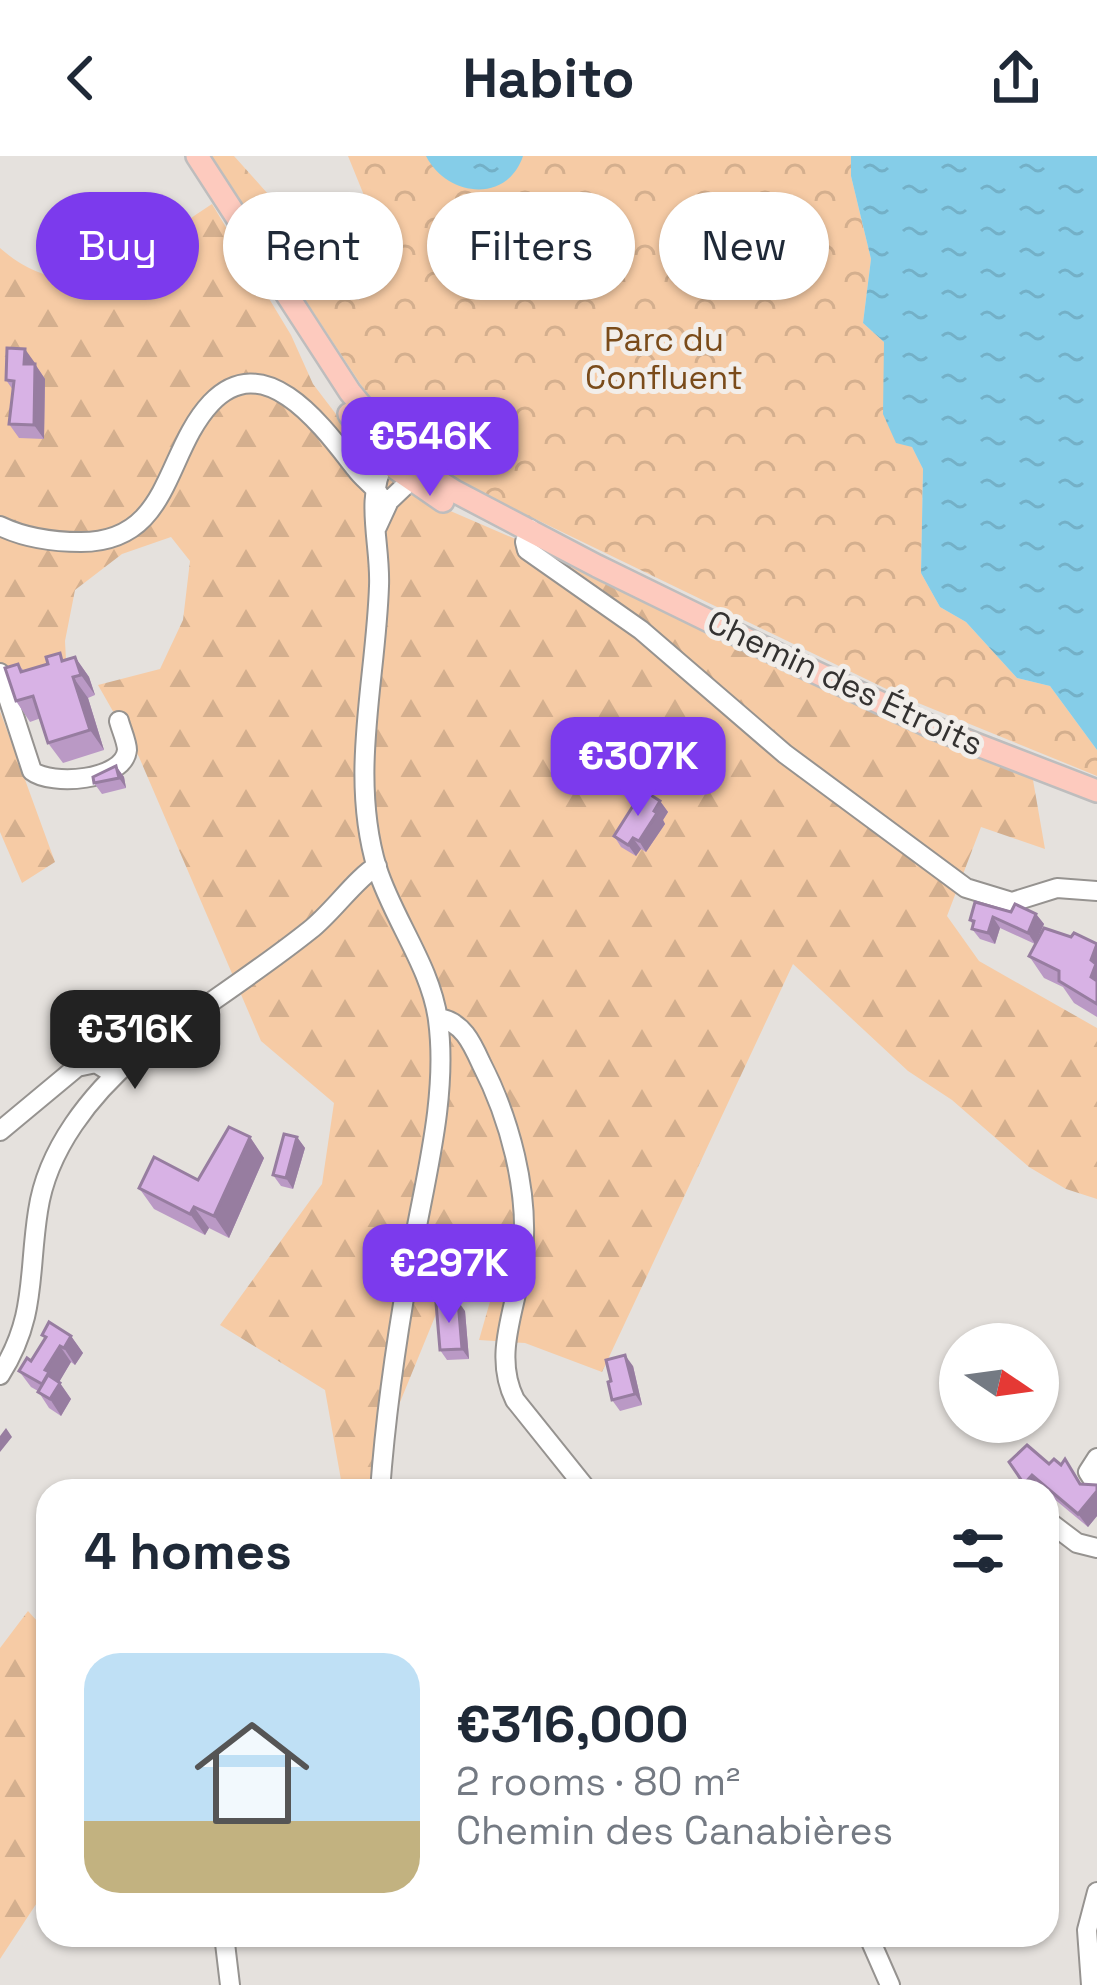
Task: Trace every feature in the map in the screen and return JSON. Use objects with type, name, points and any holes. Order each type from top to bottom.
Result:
[{"type":"main road","name":"Chemin des Étroits","points":[[197,156],[299,317],[340,400],[401,467],[456,508],[528,533],[934,728],[1097,791]]},
{"type":"street","points":[[0,552],[6,529],[41,539],[93,542],[131,529],[157,503],[196,423],[211,403],[244,386],[276,388],[292,397],[327,430],[363,479],[389,501]]},
{"type":"street","points":[[375,486],[401,467]]},
{"type":"street","points":[[377,527],[401,467]]},
{"type":"street","points":[[375,486],[379,591],[365,758],[369,831],[377,866],[438,1018],[437,1094],[385,1418],[381,1479]]},
{"type":"street","points":[[528,533],[527,550],[641,630],[784,754],[966,888],[1012,902],[1057,888],[1097,891]]},
{"type":"street","points":[[0,673],[32,771],[39,777],[54,782],[74,780],[121,763],[127,751],[119,721]]},
{"type":"street","points":[[0,1375],[28,1312],[38,1212],[49,1170],[81,1115],[114,1074],[305,935],[377,866]]},
{"type":"street","points":[[438,1018],[459,1026],[488,1074],[518,1165],[523,1255],[505,1349],[507,1384],[578,1479]]},
{"type":"street","points":[[0,1131],[77,1067],[96,1063],[114,1074]]},
{"type":"street","points":[[1097,1458],[1088,1472],[1097,1486]]},
{"type":"street","points":[[1059,1529],[1077,1543],[1097,1548]]},
{"type":"street","points":[[1091,1985],[1087,1930],[1097,1892]]},
{"type":"street","points":[[225,1947],[230,1985]]},
{"type":"street","points":[[873,1947],[890,1985]]},
{"type":"green space","name":"Parc du Confluent","points":[[211,156],[234,156],[266,192],[235,192]]},
{"type":"green space","name":"Parc du Confluent","points":[[348,156],[851,156],[851,176],[871,259],[863,323],[884,342],[912,447],[923,469],[921,573],[940,607],[966,622],[1017,678],[1050,686],[1097,750],[1097,776],[901,696],[467,486],[420,455],[386,423],[305,300],[403,300],[403,192],[363,192]]},
{"type":"green space","points":[[212,204],[223,222],[223,300],[270,300],[313,384],[371,460],[418,497],[571,563],[1033,780],[1045,849],[981,827],[947,916],[979,961],[1097,1028],[1097,1199],[1066,1189],[1029,1167],[952,1100],[908,1071],[793,964],[602,1372],[525,1343],[479,1340],[501,1263],[455,1238],[441,1302],[396,1412],[388,1479],[341,1479],[325,1390],[220,1325],[322,1184],[334,1103],[261,1041],[139,757],[98,685],[160,669],[183,620],[190,561],[171,537],[122,554],[75,590],[66,660],[0,691],[0,248],[36,271],[36,300],[199,300],[199,213]]},
{"type":"green space","points":[[0,711],[55,862],[22,883],[0,832]]},
{"type":"green space","points":[[28,1611],[36,1620],[36,1904],[0,1959],[0,1648]]},
{"type":"water","points":[[426,156],[523,156],[504,182],[476,189],[448,180]]},
{"type":"water","points":[[851,156],[1097,156],[1097,750],[1050,686],[1017,678],[966,622],[940,607],[921,573],[923,469],[912,447],[896,443],[883,414],[884,342],[863,323],[871,259],[851,176]]},
{"type":"building","points":[[7,348],[25,349],[24,364],[35,364],[34,425],[9,424],[14,381],[6,380]]},
{"type":"building","points":[[60,653],[62,661],[75,657],[81,675],[73,677],[90,730],[48,743],[33,696],[16,701],[5,668],[18,664],[21,672],[48,664],[46,657]]},
{"type":"building","points":[[116,766],[119,778],[94,783],[93,777]]},
{"type":"building","points":[[643,790],[660,801],[657,813],[639,841],[633,838],[628,845],[614,836]]},
{"type":"building","points":[[975,902],[1011,912],[1015,904],[1036,914],[1028,933],[993,917],[988,933],[972,929]]},
{"type":"building","points":[[1044,928],[1071,937],[1074,933],[1097,944],[1091,977],[1097,981],[1097,1004],[1059,981],[1059,971],[1029,956]]},
{"type":"building","points":[[229,1127],[250,1137],[214,1216],[194,1207],[190,1214],[139,1188],[154,1157],[198,1180]]},
{"type":"building","points":[[284,1134],[297,1137],[286,1178],[273,1175]]},
{"type":"building","points":[[458,1301],[462,1349],[440,1350],[436,1303]]},
{"type":"building","points":[[49,1322],[71,1336],[45,1370],[49,1372],[42,1384],[19,1371],[46,1337],[42,1335]]},
{"type":"building","points":[[625,1355],[635,1394],[612,1400],[606,1360]]},
{"type":"building","points":[[48,1375],[60,1383],[50,1399],[38,1392]]},
{"type":"building","points":[[1027,1445],[1049,1464],[1054,1459],[1061,1465],[1065,1459],[1080,1484],[1097,1485],[1097,1491],[1078,1514],[1059,1498],[1059,1479],[1032,1475],[1021,1479],[1009,1462]]}]
